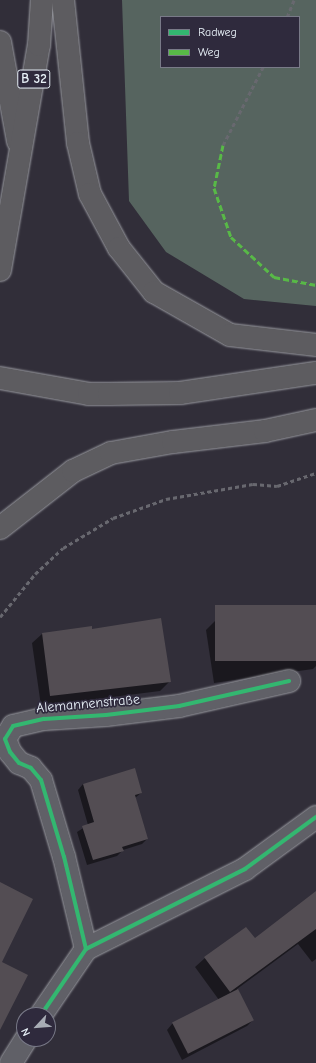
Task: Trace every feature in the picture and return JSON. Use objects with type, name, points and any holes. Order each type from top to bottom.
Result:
[{"type":"main road","name":"B 32","points":[[0,270],[21,158],[39,45],[42,0]]},
{"type":"main road","points":[[63,0],[80,150],[90,194],[119,248],[154,292],[230,335],[316,345]]},
{"type":"main road","points":[[0,42],[21,158]]},
{"type":"main road","points":[[0,378],[89,394],[180,393],[316,373]]},
{"type":"main road","points":[[0,528],[73,471],[111,453],[173,442],[265,431],[316,420]]},
{"type":"street","name":"Alemannenstraße","points":[[86,948],[52,810],[41,780],[31,768],[19,762],[10,752],[6,739],[12,726],[44,719],[106,715],[179,706],[289,681]]},
{"type":"street","points":[[46,1007],[86,948],[245,869],[316,817]]},
{"type":"street","points":[[11,1063],[21,1047]]},
{"type":"path","points":[[287,16],[294,0]]},
{"type":"path","points":[[223,145],[262,68]]},
{"type":"path","points":[[0,617],[35,574],[63,548],[113,518],[166,499],[253,484],[277,486],[316,473]]},
{"type":"shaded area","points":[[122,0],[316,0],[316,306],[244,299],[166,252],[129,201]]},
{"type":"building","points":[[215,605],[316,605],[316,661],[215,661]]},
{"type":"building","points":[[161,618],[171,682],[50,696],[42,633],[92,626],[92,629]]},
{"type":"building","points":[[135,768],[142,793],[135,795],[148,839],[122,847],[124,851],[93,860],[82,826],[94,822],[83,784]]},
{"type":"building","points":[[0,882],[33,899],[2,962],[28,975],[0,1030]]},
{"type":"building","points":[[316,891],[316,929],[230,992],[204,957],[246,927],[255,938]]},
{"type":"building","points":[[238,989],[254,1020],[188,1054],[172,1023]]},
{"type":"marked path","points":[[223,145],[214,188],[231,237],[274,277],[316,285]]},
{"type":"cycle path","points":[[86,949],[64,857],[41,780],[31,768],[19,763],[10,752],[5,739],[13,726],[44,719],[106,715],[179,706],[289,681]]},
{"type":"cycle path","points":[[46,1007],[86,949],[245,869],[316,817]]}]
